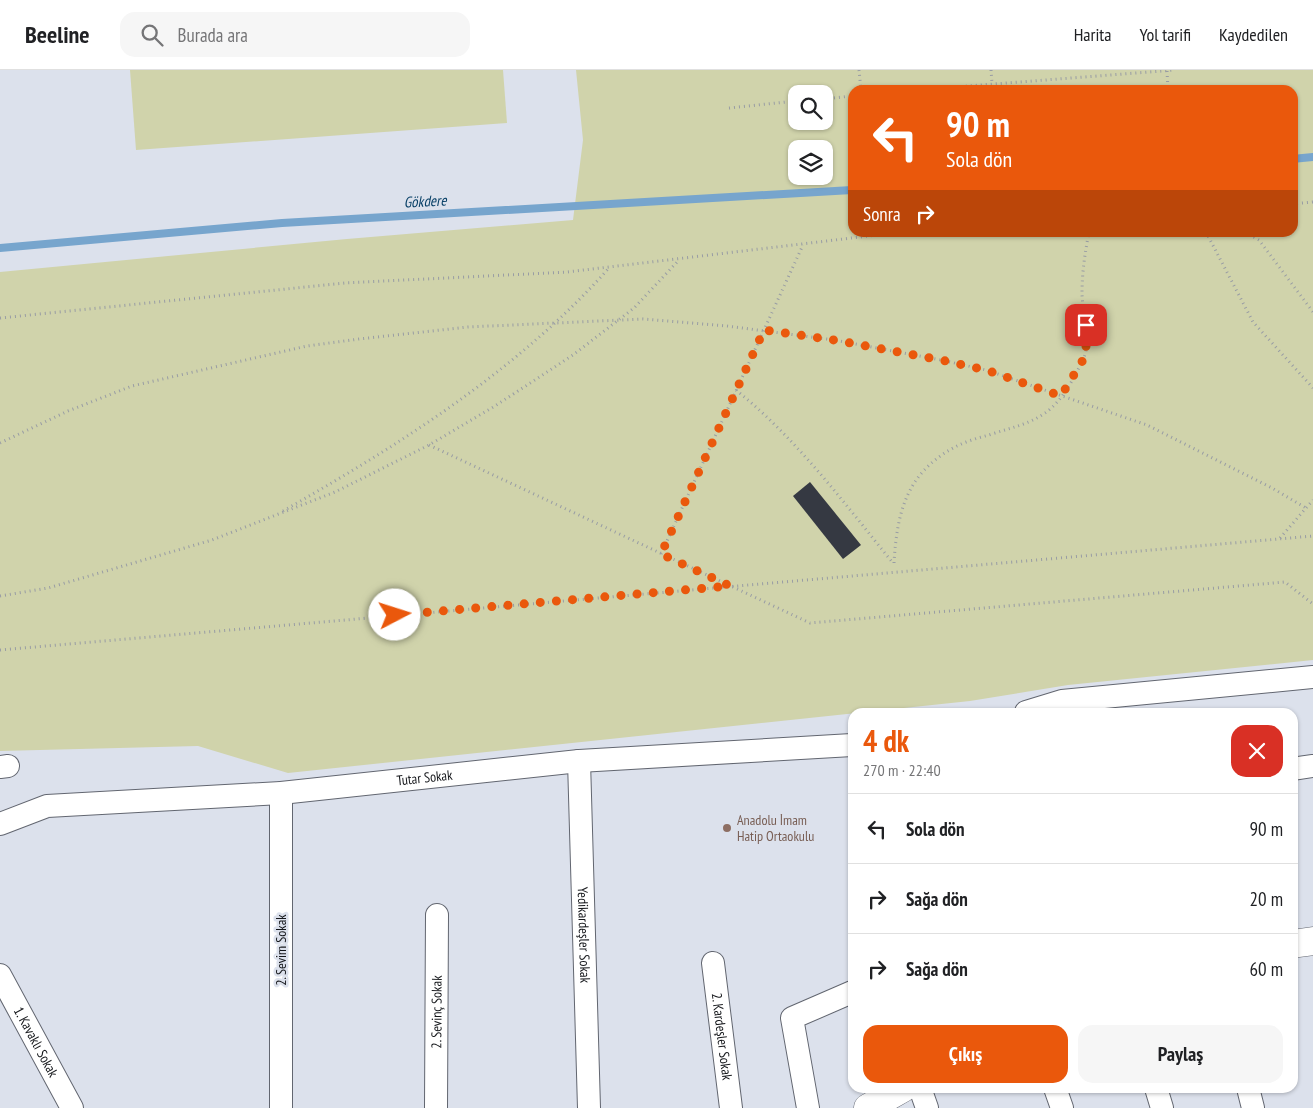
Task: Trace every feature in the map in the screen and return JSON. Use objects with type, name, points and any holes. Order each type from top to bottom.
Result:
[{"type":"main road","points":[[1298,943],[1313,940]]},
{"type":"main road","points":[[868,1108],[894,1093]]},
{"type":"street","points":[[1039,708],[1062,701],[1313,677]]},
{"type":"street","name":"Tutar Sokak","points":[[0,824],[47,806],[281,793],[578,761],[848,745]]},
{"type":"street","name":"Yedikardeşler Sokak","points":[[578,761],[589,1108]]},
{"type":"street","points":[[1298,767],[1313,766]]},
{"type":"street","name":"2. Sevim Sokak","points":[[281,793],[282,1108]]},
{"type":"street","name":"2. Sevinç Sokak","points":[[436,1108],[437,915]]},
{"type":"street","name":"2. Kardeşler Sokak","points":[[713,963],[731,1108]]},
{"type":"street","name":"1. Kavaklı Sokak","points":[[0,975],[72,1108]]},
{"type":"street","points":[[808,1108],[792,1018],[848,994]]},
{"type":"street","points":[[922,1093],[927,1108]]},
{"type":"street","points":[[1057,1093],[1062,1108]]},
{"type":"street","points":[[1158,1093],[1162,1108]]},
{"type":"street","points":[[1249,1093],[1253,1108]]},
{"type":"path","points":[[859,70],[860,85]]},
{"type":"path","points":[[991,70],[992,83]]},
{"type":"path","points":[[1167,70],[1168,85]]},
{"type":"path","points":[[970,85],[1121,72],[1175,70]]},
{"type":"path","points":[[833,98],[848,96]]},
{"type":"path","points":[[729,108],[788,102]]},
{"type":"path","points":[[1298,203],[1313,202]]},
{"type":"path","points":[[0,318],[345,283],[567,272],[864,237]]},
{"type":"path","points":[[736,390],[755,406],[824,478],[894,563],[895,539],[901,514],[912,485],[928,465],[954,447],[990,434],[1022,426],[1047,412],[1061,396],[1086,355],[1086,325],[1082,294],[1084,257],[1088,237]]},
{"type":"path","points":[[1209,237],[1253,322],[1313,388]]},
{"type":"path","points":[[1254,237],[1259,240],[1313,312]]},
{"type":"path","points":[[661,554],[803,245]]},
{"type":"path","points":[[0,596],[48,588],[203,543],[272,518],[335,492],[429,445],[495,406],[573,354],[634,308],[680,259]]},
{"type":"path","points":[[272,518],[384,451],[465,397],[552,324],[609,268]]},
{"type":"path","points":[[0,443],[68,411],[132,386],[307,346],[468,327],[651,320],[764,330],[834,340],[986,370],[1147,425],[1264,484],[1306,508]]},
{"type":"path","points":[[429,445],[810,623],[1285,582],[1313,604]]},
{"type":"path","points":[[1280,538],[1313,500]]},
{"type":"path","points":[[0,650],[1313,536]]},
{"type":"green space","points":[[130,70],[503,70],[507,123],[136,150]]},
{"type":"green space","points":[[576,70],[1313,70],[1313,660],[1068,685],[970,701],[904,708],[848,708],[848,714],[288,773],[198,746],[0,751],[0,272],[347,239],[573,220],[583,140]]},
{"type":"building","points":[[810,482],[861,545],[843,559],[793,496]]},
{"type":"waterway","name":"Gökdere","points":[[1298,158],[1313,157]]},
{"type":"waterway","name":"Gökdere","points":[[0,248],[282,223],[848,190]]},
{"type":"place","name":"Anadolu İmam Hatip Ortaokulu","points":[[727,828]]},
{"type":"route","points":[[395,615],[730,586],[661,554],[764,330],[834,340],[941,360],[986,370],[1061,396],[1086,355],[1086,325]]}]
